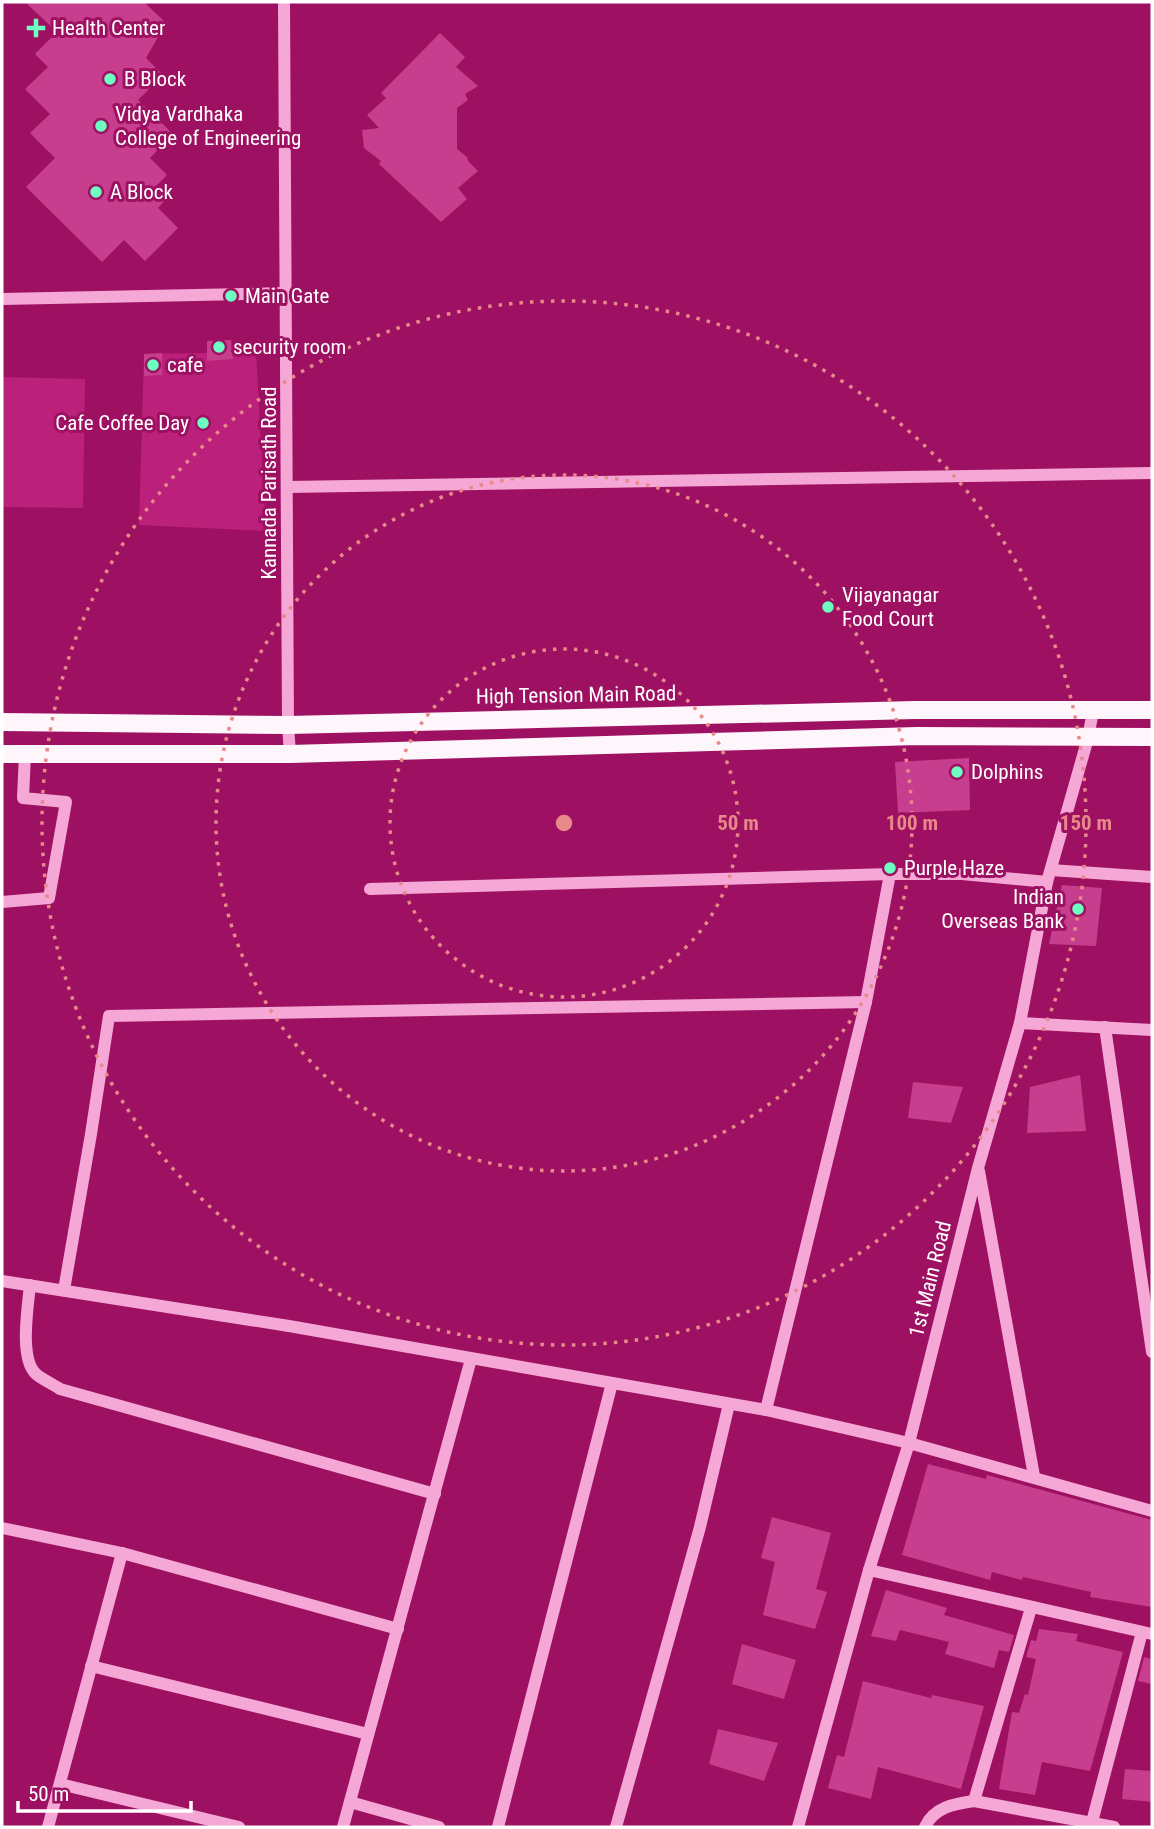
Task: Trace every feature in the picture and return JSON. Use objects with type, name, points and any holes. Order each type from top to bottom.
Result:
[{"type":"main road","name":"High Tension Main Road","points":[[2,722],[288,725],[915,710],[1152,710]]},
{"type":"main road","points":[[2,754],[290,754],[917,736],[1152,737]]},
{"type":"street","name":"Kannada Parisath Road","points":[[284,2],[290,754]]},
{"type":"street","points":[[2,299],[286,293]]},
{"type":"street","points":[[288,487],[1152,472]]},
{"type":"street","name":"1st Main Road","points":[[798,1827],[869,1570],[909,1443],[978,1168],[1020,1023],[1049,876],[1088,738],[1093,711]]},
{"type":"street","points":[[2,902],[49,898],[66,802],[23,798],[25,754]]},
{"type":"street","points":[[766,1410],[866,1002],[890,874]]},
{"type":"street","points":[[370,889],[890,874],[1152,877]]},
{"type":"street","points":[[64,1290],[109,1016],[866,1002]]},
{"type":"street","points":[[1020,1023],[1152,1030]]},
{"type":"street","points":[[1105,1027],[1152,1352]]},
{"type":"street","points":[[978,1168],[1034,1476]]},
{"type":"street","points":[[2,1280],[289,1326],[766,1410],[909,1443],[1152,1511]]},
{"type":"street","points":[[30,1285],[26,1350],[28,1362],[34,1373],[60,1389],[435,1494]]},
{"type":"street","points":[[343,1827],[471,1359]]},
{"type":"street","points":[[498,1827],[612,1383]]},
{"type":"street","points":[[616,1827],[700,1527],[730,1404]]},
{"type":"street","points":[[2,1528],[122,1553],[398,1629]]},
{"type":"street","points":[[48,1827],[122,1553]]},
{"type":"street","points":[[869,1570],[1147,1633],[1092,1822]]},
{"type":"street","points":[[974,1801],[1031,1608]]},
{"type":"street","points":[[91,1666],[368,1734]]},
{"type":"street","points":[[60,1784],[239,1827]]},
{"type":"street","points":[[925,1827],[941,1809],[974,1801],[1114,1827]]},
{"type":"street","points":[[350,1802],[439,1827]]},
{"type":"shaded area","points":[[256,352],[266,531],[139,525],[144,354]]},
{"type":"shaded area","points":[[2,377],[85,379],[83,508],[2,507]]},
{"type":"building","name":"Vidya Vardhaka College of Engineering","points":[[25,2],[144,2],[166,23],[146,58],[163,75],[138,100],[173,134],[150,158],[167,175],[157,185],[169,196],[158,208],[178,228],[145,261],[124,240],[102,262],[26,187],[55,158],[30,133],[50,114],[25,89],[48,67],[35,54],[57,32]]},
{"type":"building","points":[[440,33],[465,57],[456,67],[478,86],[465,94],[468,100],[457,108],[457,149],[478,171],[458,188],[467,199],[441,222],[379,164],[381,161],[364,148],[362,130],[379,128],[367,115],[386,98],[381,93]]},
{"type":"building","name":"security room","points":[[231,340],[233,359],[207,361],[207,341]]},
{"type":"building","name":"cafe","points":[[162,353],[162,375],[144,376],[144,354]]},
{"type":"building","points":[[969,758],[970,810],[898,813],[895,762]]},
{"type":"building","points":[[1062,885],[1102,888],[1096,946],[1049,944]]},
{"type":"building","points":[[1080,1075],[1086,1131],[1027,1133],[1030,1087]]},
{"type":"building","points":[[913,1082],[963,1087],[951,1123],[908,1118]]},
{"type":"building","points":[[928,1464],[986,1479],[987,1475],[1152,1520],[1152,1607],[1090,1597],[1091,1592],[1023,1577],[1022,1580],[992,1572],[990,1580],[902,1555]]},
{"type":"building","points":[[772,1517],[831,1533],[816,1589],[827,1592],[815,1629],[763,1615],[775,1562],[761,1558]]},
{"type":"building","points":[[886,1590],[947,1608],[944,1615],[1014,1635],[1009,1652],[999,1650],[994,1668],[945,1654],[949,1642],[900,1630],[896,1641],[871,1636]]},
{"type":"building","points":[[1039,1629],[1078,1634],[1076,1641],[1123,1652],[1090,1771],[1042,1762],[1035,1795],[999,1789],[1012,1712],[1019,1713],[1025,1694],[1028,1695],[1036,1659],[1026,1657],[1031,1640],[1036,1641]]},
{"type":"building","points":[[742,1644],[796,1660],[784,1699],[732,1684]]},
{"type":"building","points":[[1144,1657],[1152,1659],[1152,1684],[1138,1681]]},
{"type":"building","points":[[863,1681],[931,1698],[932,1695],[984,1706],[961,1789],[878,1767],[871,1799],[828,1788],[837,1755],[844,1757]]},
{"type":"building","points":[[718,1729],[778,1743],[764,1781],[709,1764]]},
{"type":"building","points":[[1125,1769],[1152,1771],[1152,1802],[1122,1799]]},
{"type":"place","name":"Health Center","points":[[36,28]]},
{"type":"place","name":"B Block","points":[[110,79]]},
{"type":"place","name":"Vidya Vardhaka College of Engineering","points":[[101,126]]},
{"type":"place","name":"A Block","points":[[96,192]]},
{"type":"place","name":"Main Gate","points":[[231,296]]},
{"type":"place","name":"security room","points":[[219,347]]},
{"type":"place","name":"cafe","points":[[153,365]]},
{"type":"place","name":"Cafe Coffee Day","points":[[203,423]]},
{"type":"place","name":"Vijayanagar Food Court","points":[[828,607]]},
{"type":"place","name":"Dolphins","points":[[957,772]]},
{"type":"place","name":"Purple Haze","points":[[890,868]]},
{"type":"place","name":"Indian Overseas Bank","points":[[1078,909]]}]
